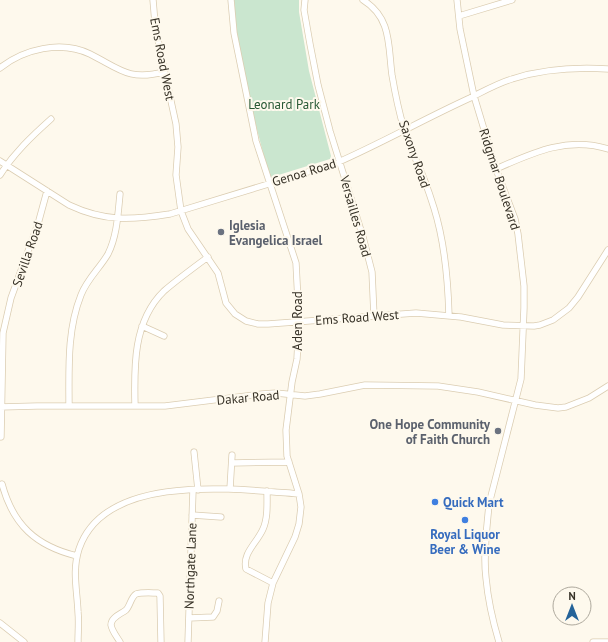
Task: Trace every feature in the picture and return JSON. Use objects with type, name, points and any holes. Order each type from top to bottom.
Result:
[{"type":"street","name":"Ems Road West","points":[[153,0],[155,23],[164,72],[176,124],[178,147],[176,175],[180,211],[188,229],[218,273],[226,303],[235,314],[246,321],[258,324],[268,324],[416,313],[449,316],[503,325],[540,325],[553,320],[569,308],[578,297],[608,250]]},
{"type":"street","name":"Aden Road","points":[[231,0],[239,63],[256,141],[296,264],[299,321],[297,359],[292,382],[286,430],[287,456],[299,494],[301,507],[297,530],[273,583],[268,603],[265,642]]},
{"type":"street","name":"Versailles Road","points":[[305,0],[304,10],[312,57],[330,131],[363,237],[372,272],[374,316]]},
{"type":"street","name":"Saxony Road","points":[[363,0],[371,5],[386,26],[392,75],[404,130],[434,208],[440,230],[447,276],[449,316]]},
{"type":"street","name":"Ridgmar Boulevard","points":[[457,0],[460,29],[474,96],[496,169],[518,234],[524,286],[522,371],[489,504],[487,522],[486,578],[499,642]]},
{"type":"street","points":[[459,16],[512,0]]},
{"type":"street","points":[[0,68],[14,58],[36,49],[71,48],[89,54],[133,75],[150,76],[164,72]]},
{"type":"street","name":"Genoa Road","points":[[0,161],[80,210],[100,216],[117,218],[148,218],[180,211],[340,161],[510,79],[535,73],[572,68],[608,70]]},
{"type":"street","points":[[0,175],[28,140],[51,119]]},
{"type":"street","points":[[496,169],[539,151],[560,145],[586,145],[608,149]]},
{"type":"street","name":"Sevilla Road","points":[[1,437],[3,333],[11,298],[38,224],[47,191]]},
{"type":"street","points":[[69,406],[70,344],[76,308],[84,288],[107,255],[114,235],[120,194]]},
{"type":"street","points":[[135,406],[135,362],[142,326],[148,313],[164,292],[208,257]]},
{"type":"street","points":[[142,326],[164,336]]},
{"type":"street","name":"Dakar Road","points":[[1,407],[165,406],[262,394],[291,394],[305,396],[365,385],[438,386],[478,392],[534,405],[558,408],[566,407],[589,398],[608,386]]},
{"type":"street","name":"Northgate Lane","points":[[188,642],[192,515],[196,490],[194,452]]},
{"type":"street","points":[[230,489],[232,455]]},
{"type":"street","points":[[232,463],[289,462]]},
{"type":"street","points":[[2,484],[10,509],[31,535],[51,548],[77,556]]},
{"type":"street","points":[[78,642],[78,612],[74,582],[77,556],[84,538],[92,525],[116,506],[141,496],[175,491],[230,489],[299,494]]},
{"type":"street","points":[[267,492],[265,523],[259,537],[246,555],[245,562],[246,568],[273,583]]},
{"type":"street","points":[[192,515],[221,517]]},
{"type":"street","points":[[120,642],[112,629],[112,622],[114,618],[127,609],[136,594],[158,593],[160,596],[161,642]]},
{"type":"street","points":[[189,618],[213,617],[217,611],[219,601]]},
{"type":"street","points":[[0,623],[24,642]]},
{"type":"street","points":[[593,642],[608,642]]},
{"type":"green space","name":"Leonard Park","points":[[234,0],[299,0],[299,12],[309,71],[331,156],[330,159],[272,177],[269,175],[242,66]]},
{"type":"place","name":"Iglesia Evangelica Israel","points":[[221,232]]},
{"type":"place","name":"One Hope Community of Faith Church","points":[[498,431]]},
{"type":"place","name":"Quick Mart","points":[[435,502]]},
{"type":"place","name":"Royal Liquor Beer & Wine","points":[[465,520]]}]
